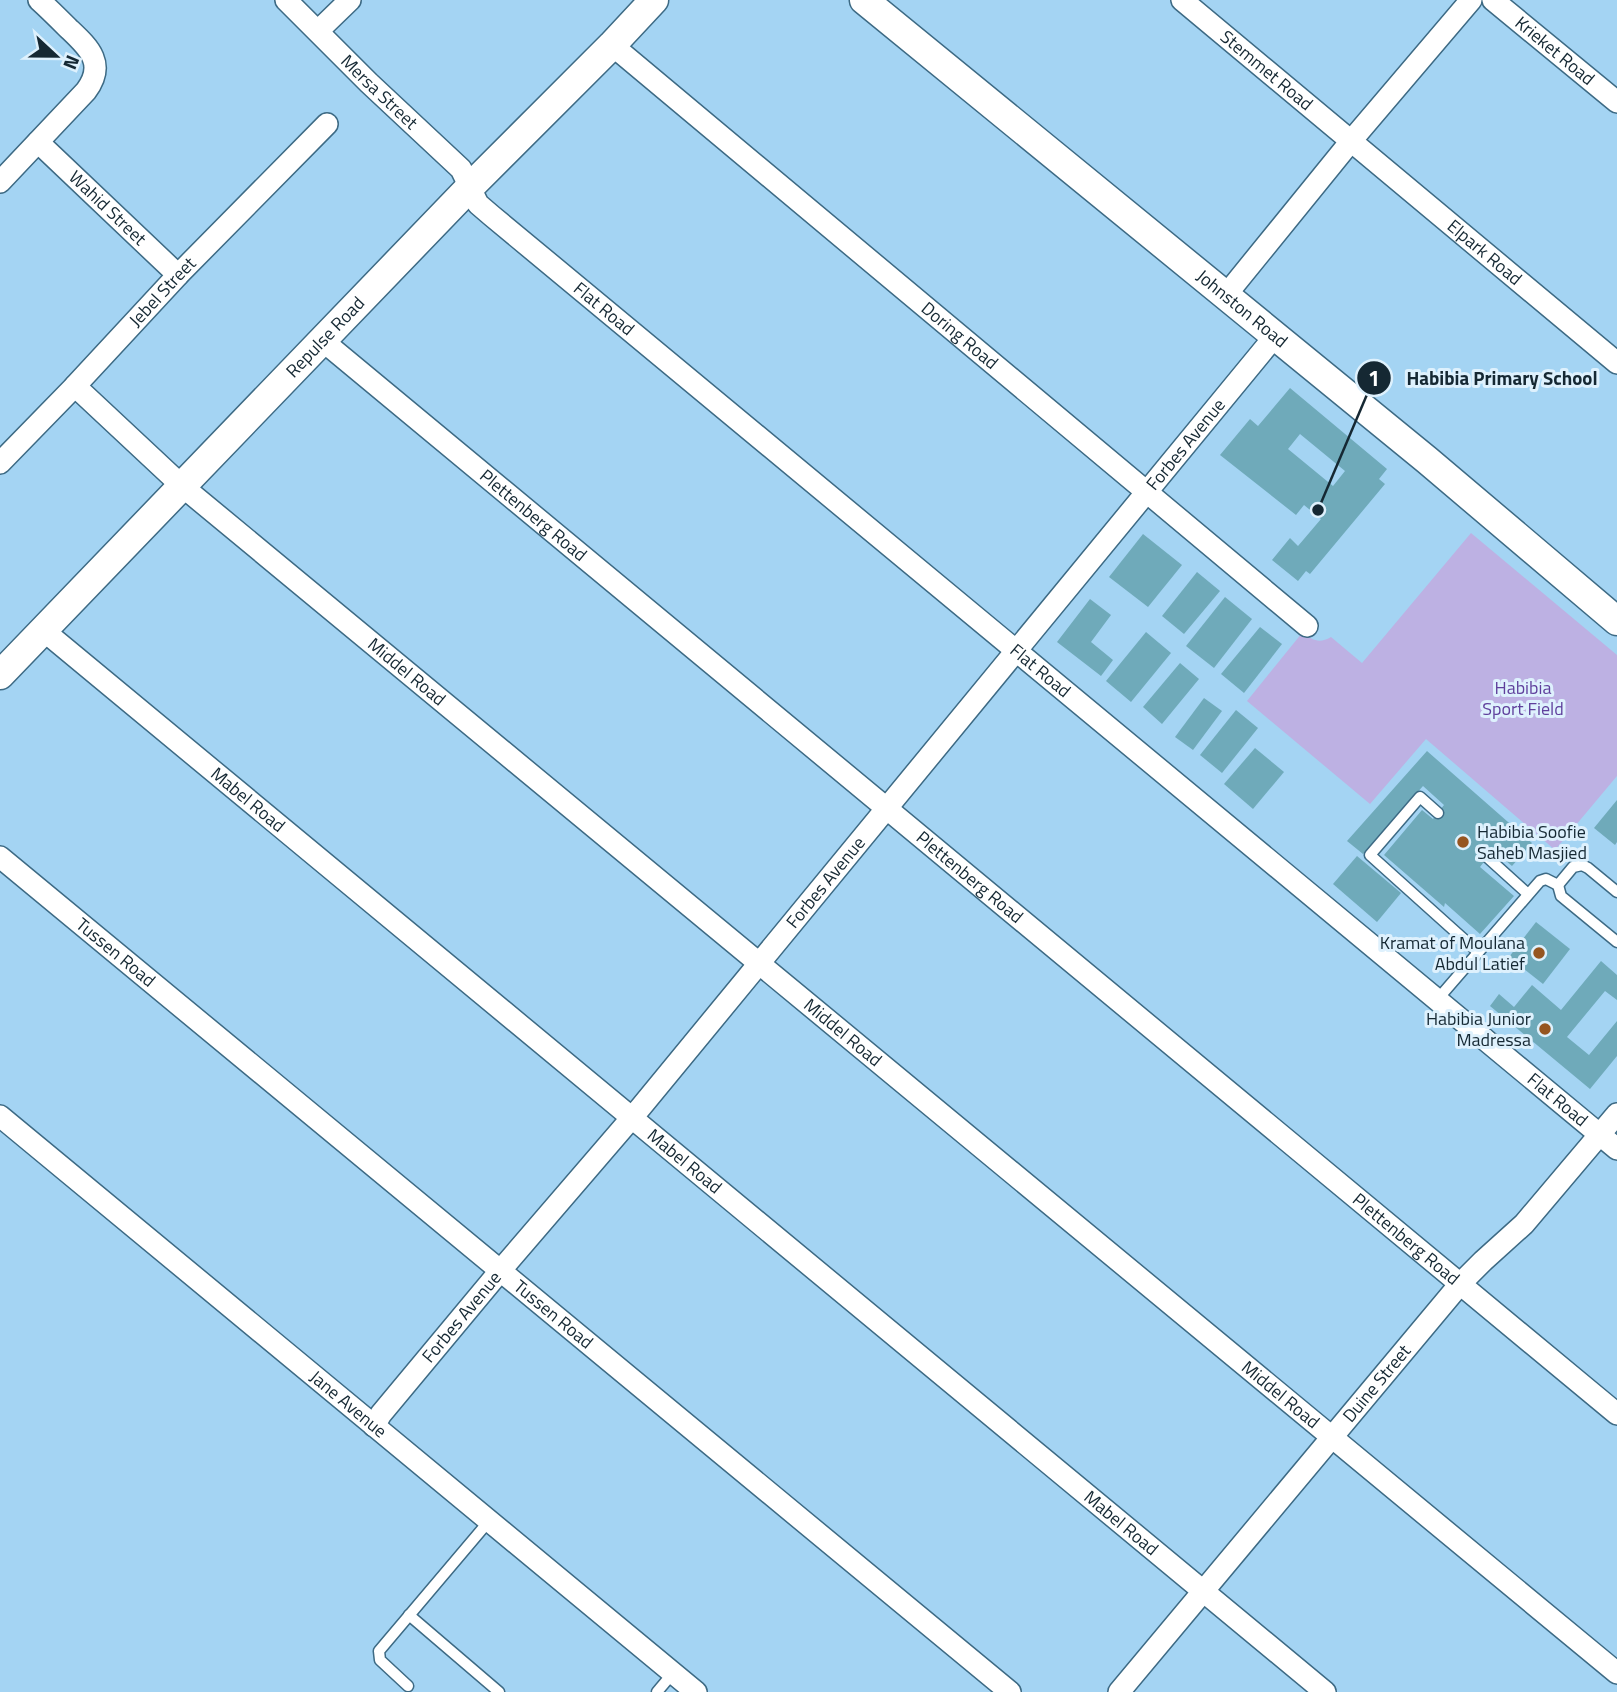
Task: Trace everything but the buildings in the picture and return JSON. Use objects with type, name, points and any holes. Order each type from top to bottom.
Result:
[{"type":"street","points":[[0,182],[86,91],[93,80],[96,66],[87,46],[39,0]]},
{"type":"street","name":"Mersa Street","points":[[286,0],[461,169],[470,187]]},
{"type":"street","points":[[318,31],[349,0]]},
{"type":"street","name":"Repulse Road","points":[[0,675],[654,0]]},
{"type":"street","name":"Johnston Road","points":[[864,0],[1427,460],[1617,621]]},
{"type":"street","name":"Stemmet Road","points":[[1182,0],[1351,141]]},
{"type":"street","points":[[1226,295],[1351,141],[1471,0]]},
{"type":"street","name":"Krieket Road","points":[[1493,0],[1617,102]]},
{"type":"street","name":"Doring Road","points":[[612,46],[1307,626]]},
{"type":"street","name":"Jebel Street","points":[[0,463],[178,275],[327,124]]},
{"type":"street","name":"Elpark Road","points":[[1351,141],[1617,363]]},
{"type":"street","name":"Wahid Street","points":[[37,142],[178,275]]},
{"type":"street","name":"Flat Road","points":[[470,187],[478,204],[492,216],[1617,1150]]},
{"type":"street","name":"Forbes Avenue","points":[[374,1426],[381,1414],[500,1271],[632,1118],[1275,336]]},
{"type":"street","name":"Plettenberg Road","points":[[323,341],[1617,1413]]},
{"type":"street","name":"Middel Road","points":[[75,386],[182,486],[1617,1673]]},
{"type":"street","name":"Mabel Road","points":[[43,630],[1325,1692]]},
{"type":"street","name":"Tussen Road","points":[[0,857],[1010,1692]]},
{"type":"street","name":"Duine Street","points":[[1119,1692],[1460,1284],[1524,1224],[1617,1114]]},
{"type":"street","name":"Jane Avenue","points":[[0,1116],[696,1692]]},
{"type":"lane","points":[[1438,813],[1420,797],[1370,855],[1478,952]]},
{"type":"lane","points":[[1487,858],[1528,894]]},
{"type":"lane","points":[[1558,885],[1573,867],[1582,865],[1617,892]]},
{"type":"lane","points":[[1437,1000],[1539,881],[1546,879],[1558,885],[1561,896],[1617,942]]},
{"type":"lane","points":[[408,1686],[380,1660],[379,1651],[489,1521]]},
{"type":"lane","points":[[409,1615],[499,1692]]},
{"type":"lane","points":[[657,1692],[673,1673]]},
{"type":"green space","name":"Habibia Sport Field","points":[[1471,533],[1617,655],[1617,776],[1555,850],[1426,739],[1370,804],[1247,701],[1302,633],[1316,640],[1331,637],[1362,663]]},
{"type":"place","name":"Habibia Primary School","points":[[1318,510]]},
{"type":"place","name":"Habibia Soofie Saheb Masjied","points":[[1463,842]]},
{"type":"place","name":"Kramat of Moulana Abdul Latief","points":[[1539,953]]},
{"type":"place","name":"Habibia Junior Madressa","points":[[1545,1029]]}]
